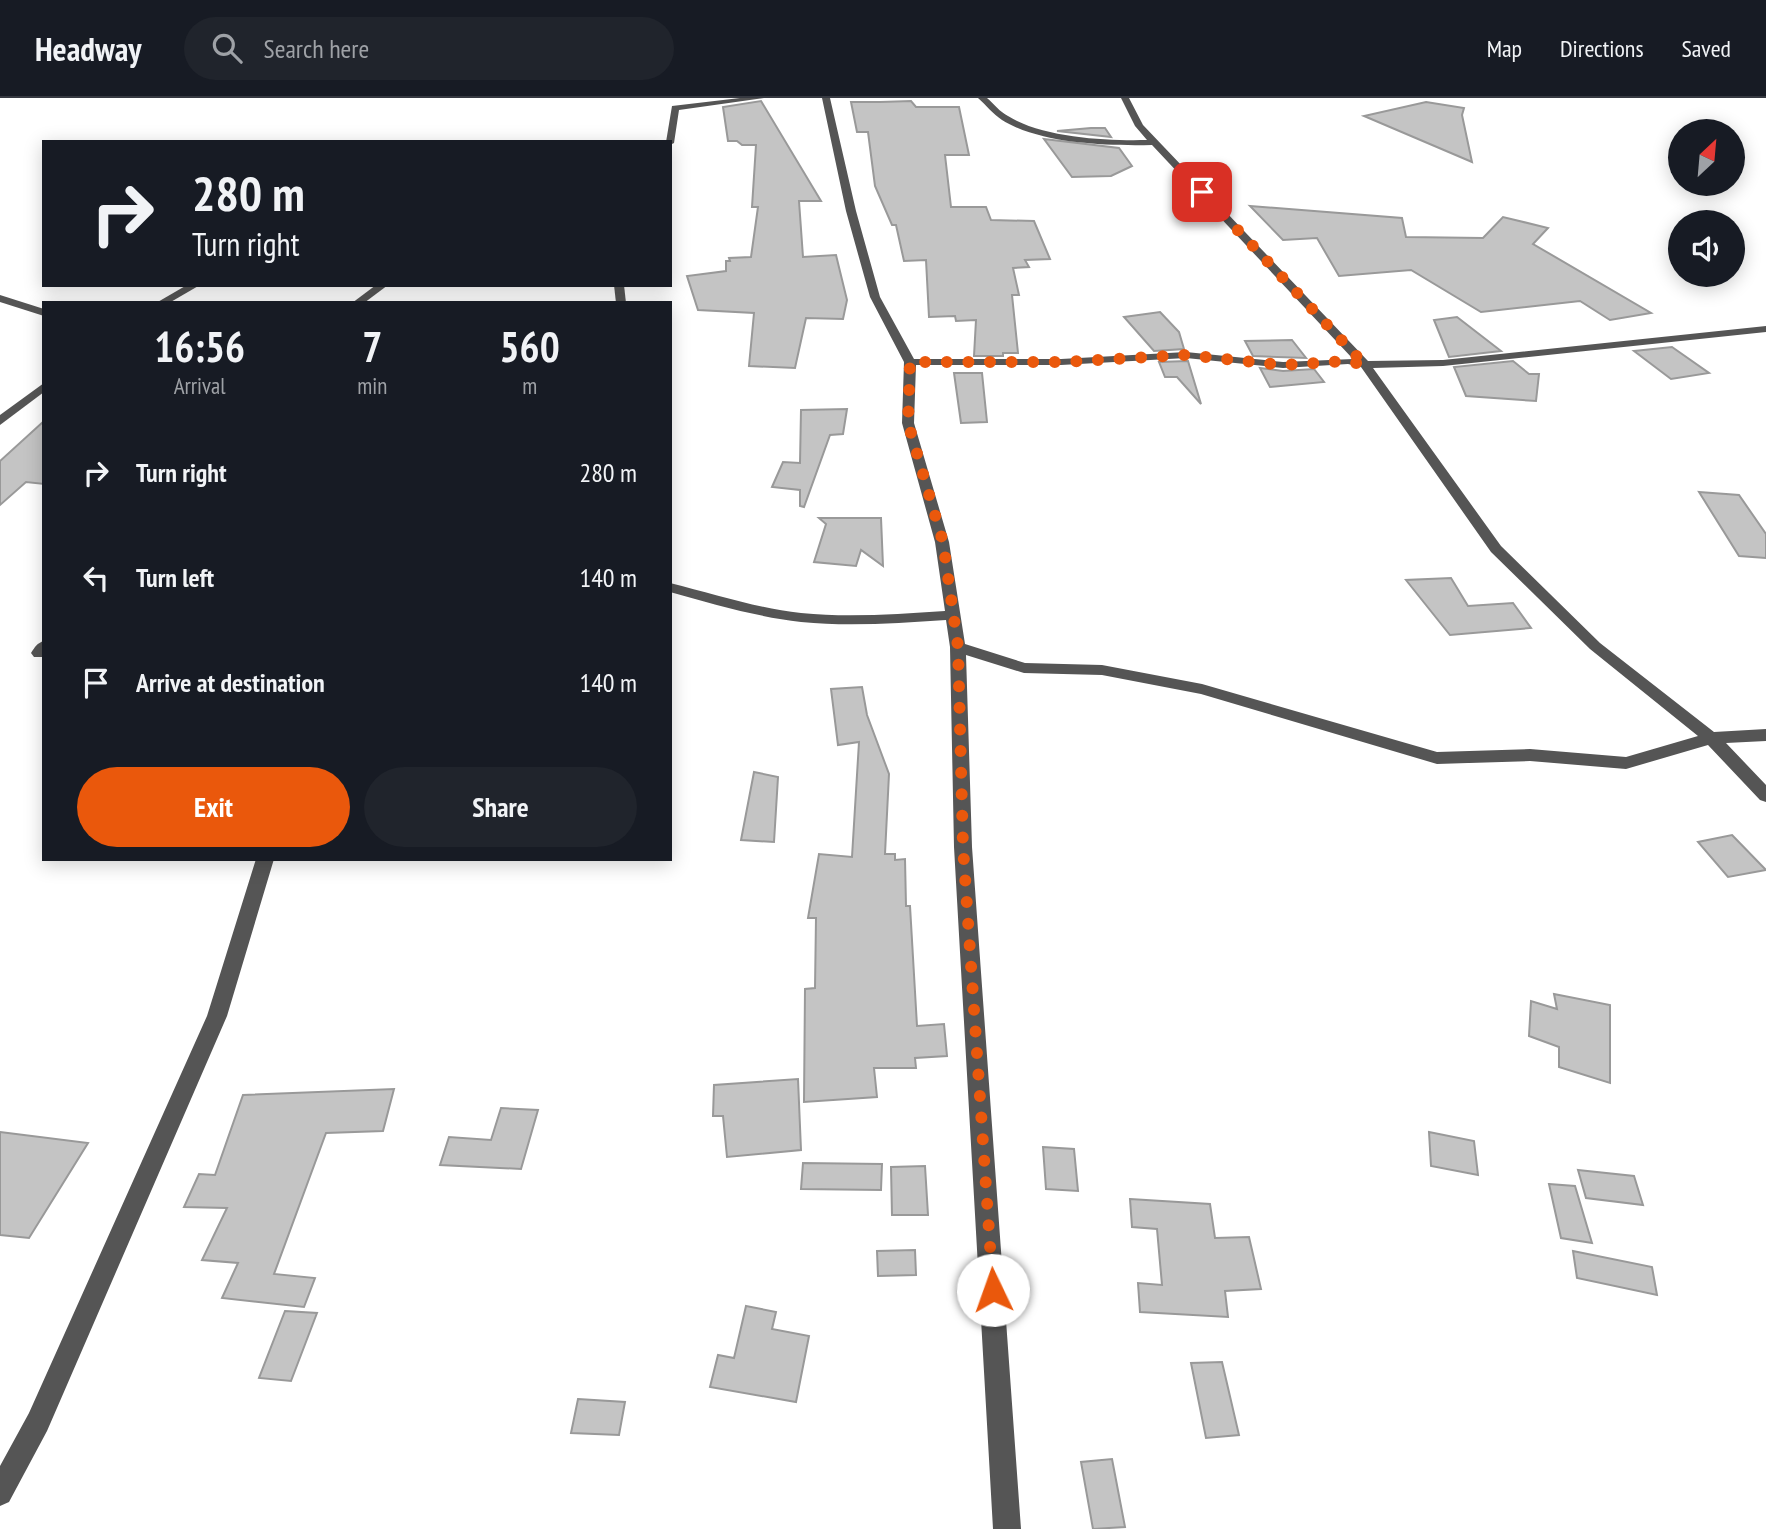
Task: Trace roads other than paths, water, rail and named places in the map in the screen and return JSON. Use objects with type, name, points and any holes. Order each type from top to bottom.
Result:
[{"type":"street","points":[[670,140],[675,107],[760,98]]},
{"type":"street","points":[[826,98],[850,211],[875,297],[910,362],[908,423],[943,542],[958,647],[963,847],[1007,1529]]},
{"type":"street","points":[[982,98],[1008,120],[1034,128],[1097,141],[1154,142]]},
{"type":"street","points":[[1125,98],[1139,126],[1365,365],[1496,549],[1595,646],[1711,737],[1766,796]]},
{"type":"street","points":[[165,301],[191,287]]},
{"type":"street","points":[[360,301],[380,287]]},
{"type":"street","points":[[0,298],[42,312]]},
{"type":"street","points":[[910,362],[1062,362],[1186,355],[1283,365],[1348,361],[1365,365],[1443,363],[1766,329]]},
{"type":"street","points":[[1,419],[42,388]]},
{"type":"street","points":[[672,587],[776,613],[817,619],[885,620],[953,615]]},
{"type":"street","points":[[958,647],[1024,668],[1101,670],[1202,689],[1437,758],[1530,755],[1626,763],[1711,737],[1766,735]]},
{"type":"street","points":[[0,1493],[38,1422],[217,1016],[264,861]]}]
